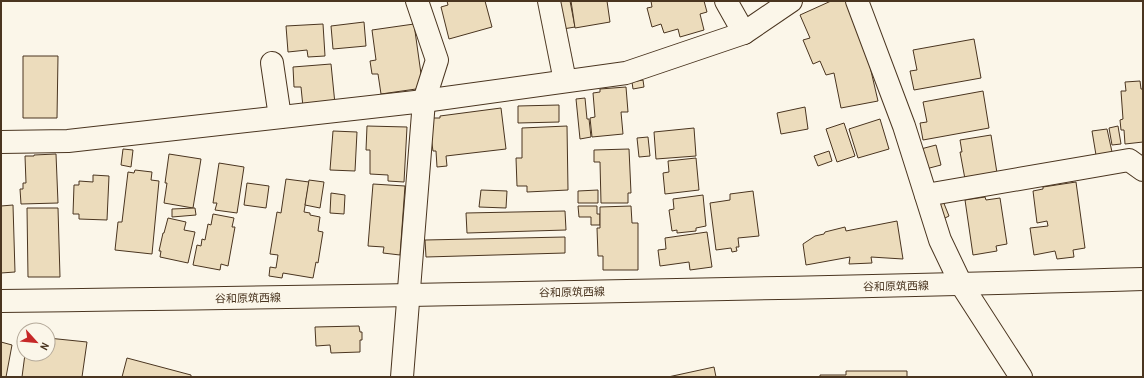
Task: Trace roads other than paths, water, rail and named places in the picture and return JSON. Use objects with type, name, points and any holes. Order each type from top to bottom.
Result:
[{"type":"street","points":[[402,377],[424,101],[437,60],[418,1]]},
{"type":"street","points":[[550,1],[564,82]]},
{"type":"street","points":[[726,1],[744,34]]},
{"type":"street","points":[[1,142],[68,141],[424,101],[626,73],[744,34],[792,1]]},
{"type":"street","points":[[857,1],[904,126],[940,240],[961,284],[1021,377]]},
{"type":"street","points":[[272,64],[280,117]]},
{"type":"street","points":[[926,195],[1129,160],[1143,170]]},
{"type":"street","name":"谷和原筑西線","points":[[1,301],[408,296],[1143,279]]}]
